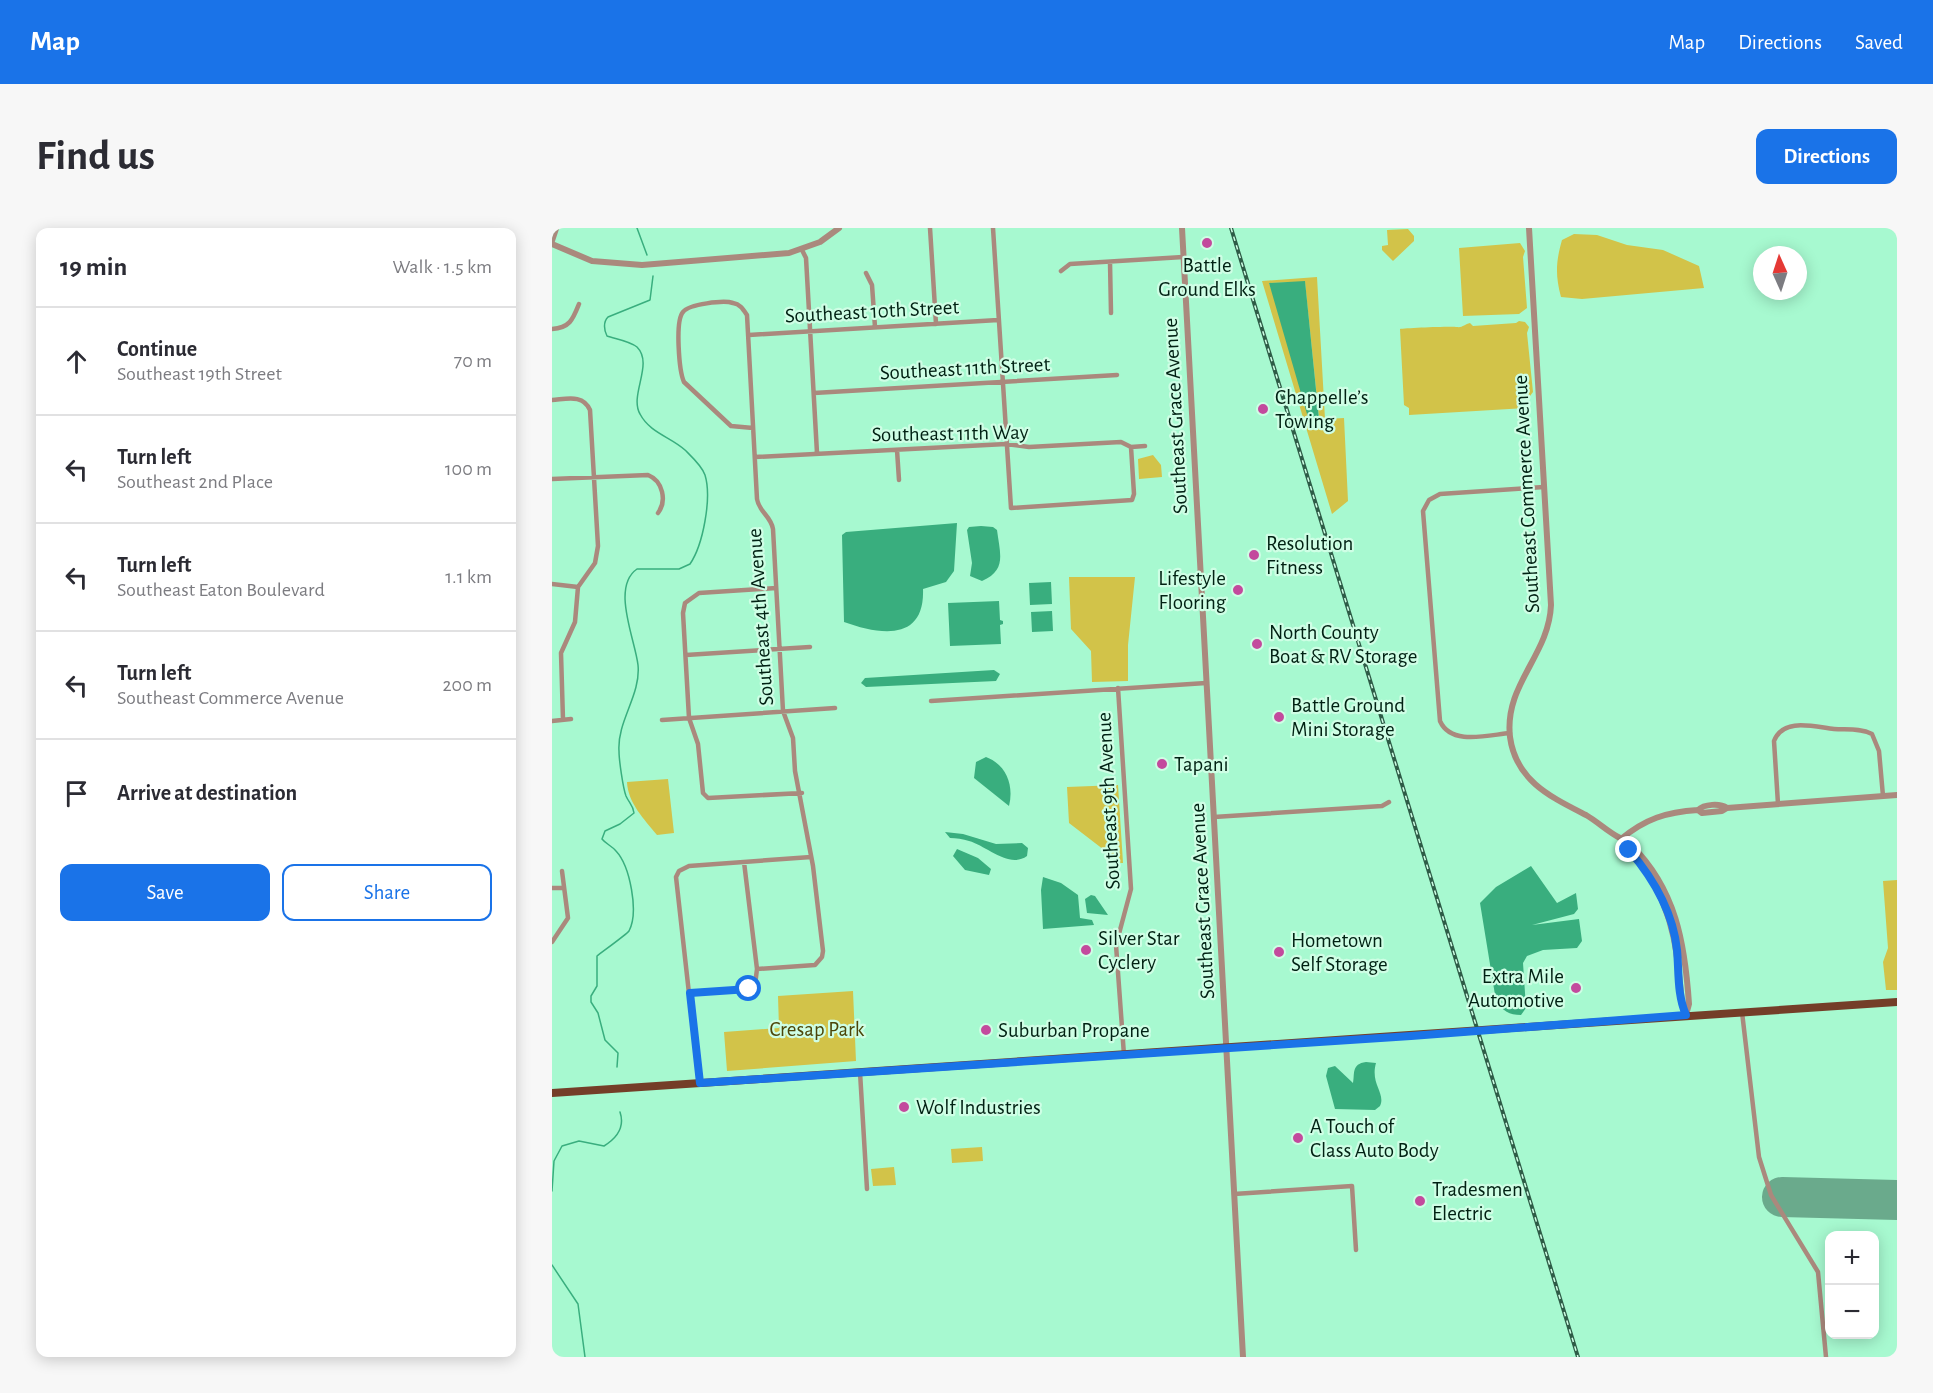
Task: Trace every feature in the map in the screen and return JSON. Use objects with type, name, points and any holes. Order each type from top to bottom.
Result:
[{"type":"main road","points":[[552,1094],[1897,1002]]},
{"type":"street","points":[[556,228],[552,244],[592,261],[628,266],[760,257],[802,250],[839,228]]},
{"type":"street","points":[[930,228],[936,324]]},
{"type":"street","points":[[993,228],[1011,508],[1132,500],[1134,494],[1131,447]]},
{"type":"street","name":"Southeast Grace Avenue","points":[[1182,228],[1243,1357]]},
{"type":"street","name":"Southeast Commerce Avenue","points":[[1529,228],[1551,617],[1542,646],[1516,690],[1510,711],[1510,733],[1519,763],[1536,786],[1627,841],[1651,867],[1675,913],[1685,955],[1689,1004],[1686,1015]]},
{"type":"street","points":[[802,250],[806,258],[817,453]]},
{"type":"street","points":[[1061,271],[1070,264],[1183,257]]},
{"type":"street","points":[[1110,262],[1111,313]]},
{"type":"street","points":[[866,273],[872,285],[875,327]]},
{"type":"street","name":"Southeast 4th Avenue","points":[[753,428],[731,426],[684,382],[678,322],[681,313],[688,308],[732,302],[742,307],[747,315],[758,505],[769,516],[773,529],[783,711],[793,738],[795,771],[802,793],[823,951],[820,962],[814,964],[757,969]]},
{"type":"street","points":[[552,329],[567,326],[573,321],[579,304]]},
{"type":"street","name":"Southeast 10th Street","points":[[748,335],[998,320]]},
{"type":"street","name":"Southeast 11th Street","points":[[814,393],[1117,375]]},
{"type":"street","points":[[552,400],[574,398],[587,404],[590,410],[598,552],[595,563],[578,587],[575,622],[561,653],[563,720]]},
{"type":"street","name":"Southeast 11th Way","points":[[755,457],[1006,444],[1029,447],[1121,441],[1131,447],[1145,446]]},
{"type":"street","points":[[897,450],[898,480]]},
{"type":"street","points":[[552,479],[593,476],[653,477],[662,491],[663,503],[658,513]]},
{"type":"street","points":[[1510,733],[1460,736],[1446,730],[1439,716],[1423,514],[1427,502],[1440,494],[1544,487]]},
{"type":"street","points":[[552,584],[578,587]]},
{"type":"street","points":[[776,588],[699,593],[685,603],[683,613],[689,718],[698,744],[703,793],[708,798],[802,793]]},
{"type":"street","points":[[686,656],[810,648]]},
{"type":"street","points":[[931,701],[1206,683]]},
{"type":"street","name":"Southeast 9th Avenue","points":[[1118,688],[1131,889],[1116,945],[1124,1055]]},
{"type":"street","points":[[662,720],[835,708]]},
{"type":"street","points":[[552,721],[571,719]]},
{"type":"street","points":[[1778,804],[1774,746],[1779,733],[1794,726],[1813,725],[1865,731],[1874,737],[1880,751],[1883,796]]},
{"type":"street","points":[[1621,839],[1652,818],[1668,812],[1698,810],[1702,813],[1722,811],[1727,808],[1897,795]]},
{"type":"street","points":[[1214,817],[1382,806],[1389,802]]},
{"type":"street","points":[[700,1083],[676,877],[679,871],[688,866],[811,857]]},
{"type":"street","points":[[690,993],[749,989],[755,985],[757,969],[744,862]]},
{"type":"street","points":[[552,942],[568,918],[562,871]]},
{"type":"street","points":[[552,888],[563,888]]},
{"type":"street","points":[[1742,1012],[1759,1157],[1765,1180],[1781,1215],[1818,1272],[1826,1357]]},
{"type":"street","points":[[860,1072],[867,1189]]},
{"type":"street","points":[[1234,1194],[1352,1186],[1356,1250]]},
{"type":"green space","points":[[1408,229],[1414,236],[1414,241],[1393,261],[1382,250],[1382,246],[1388,245],[1387,230]]},
{"type":"green space","points":[[1574,234],[1597,235],[1627,245],[1663,250],[1699,266],[1704,288],[1582,299],[1561,297],[1557,275],[1558,255],[1562,240]]},
{"type":"green space","points":[[1520,243],[1525,251],[1523,257],[1527,308],[1519,314],[1463,316],[1459,248]]},
{"type":"green space","points":[[1317,277],[1325,419],[1344,418],[1348,501],[1332,514],[1262,281]],"holes":[[[1305,282],[1318,419],[1269,283]]]},
{"type":"green space","points":[[1525,322],[1529,327],[1527,333],[1533,392],[1527,400],[1527,408],[1409,415],[1409,408],[1404,405],[1400,329],[1459,327],[1470,323],[1473,326]]},
{"type":"green space","points":[[1153,455],[1161,465],[1162,477],[1139,479],[1138,459]]},
{"type":"green space","points":[[1069,577],[1135,577],[1128,645],[1128,681],[1092,682],[1091,651],[1071,629]]},
{"type":"green space","points":[[668,779],[674,833],[657,835],[642,817],[630,797],[627,782]]},
{"type":"green space","points":[[1118,785],[1123,863],[1069,823],[1067,787]]},
{"type":"green space","points":[[1897,880],[1897,990],[1886,990],[1883,962],[1888,948],[1883,881]]},
{"type":"green space","name":"Cresap Park","points":[[853,991],[856,1061],[727,1071],[724,1032],[779,1028],[778,996]]},
{"type":"green space","points":[[982,1147],[983,1161],[952,1163],[951,1149]]},
{"type":"green space","points":[[894,1167],[896,1185],[873,1186],[871,1169]]},
{"type":"shaded area","points":[[1305,281],[1319,419],[1309,421],[1269,283]]},
{"type":"shaded area","points":[[957,523],[954,571],[946,582],[923,589],[922,606],[917,618],[908,626],[885,631],[872,630],[844,622],[842,535],[846,532]]},
{"type":"shaded area","points":[[969,527],[993,527],[997,530],[1000,554],[999,566],[995,572],[982,581],[970,576],[972,563],[967,530]]},
{"type":"shaded area","points":[[1051,582],[1052,604],[1030,605],[1029,583]]},
{"type":"shaded area","points":[[999,601],[1000,620],[1003,621],[1000,625],[1001,644],[950,646],[948,603]]},
{"type":"shaded area","points":[[1052,611],[1053,631],[1032,632],[1031,612]]},
{"type":"shaded area","points":[[994,670],[1000,674],[996,681],[866,687],[861,683],[865,678]]},
{"type":"shaded area","points":[[986,757],[999,765],[1007,777],[1010,791],[1009,806],[974,778],[976,762]]},
{"type":"shaded area","points":[[945,832],[963,834],[996,844],[1022,843],[1028,848],[1027,856],[1013,860],[1005,858],[969,841],[950,838]]},
{"type":"shaded area","points":[[957,849],[978,858],[991,869],[989,875],[965,870],[953,856]]},
{"type":"shaded area","points":[[1531,866],[1557,903],[1576,893],[1578,909],[1574,914],[1532,925],[1579,919],[1582,941],[1577,948],[1543,950],[1527,956],[1523,963],[1526,1008],[1521,1015],[1517,1015],[1507,1012],[1496,1001],[1480,903],[1496,887]]},
{"type":"shaded area","points":[[1043,877],[1061,883],[1078,895],[1080,918],[1092,920],[1094,925],[1043,929],[1041,890]]},
{"type":"shaded area","points":[[1091,895],[1095,896],[1108,915],[1087,913],[1085,899]]},
{"type":"shaded area","points":[[1366,1062],[1376,1063],[1375,1077],[1381,1097],[1380,1106],[1375,1110],[1335,1109],[1326,1076],[1328,1068],[1335,1066],[1353,1083],[1356,1067]]},
{"type":"waterway","points":[[637,228],[647,255]]},
{"type":"waterway","points":[[617,1067],[618,1053],[605,1040],[598,1013],[591,1002],[591,996],[597,986],[597,956],[629,931],[633,913],[632,890],[625,867],[616,851],[602,839],[605,831],[620,824],[634,813],[625,792],[619,751],[619,740],[638,676],[638,665],[625,600],[626,588],[629,577],[637,569],[679,569],[690,564],[699,545],[707,508],[707,485],[705,475],[699,465],[685,450],[649,426],[640,414],[637,398],[643,371],[642,354],[634,345],[607,336],[605,331],[608,317],[650,300],[653,276]]},
{"type":"waterway","points":[[552,1191],[554,1161],[562,1146],[579,1141],[604,1146],[619,1132],[620,1112]]},
{"type":"waterway","points":[[552,1265],[578,1304],[585,1357]]},
{"type":"runway","points":[[1782,1197],[1897,1200]]},
{"type":"railway","points":[[1231,228],[1578,1357]]},
{"type":"place","name":"Battle Ground Elks","points":[[1207,243]]},
{"type":"place","name":"Chappelle’s Towing","points":[[1263,409]]},
{"type":"place","name":"Resolution Fitness","points":[[1254,555]]},
{"type":"place","name":"Lifestyle Flooring","points":[[1238,590]]},
{"type":"place","name":"North County Boat & RV Storage","points":[[1257,644]]},
{"type":"place","name":"Battle Ground Mini Storage","points":[[1279,717]]},
{"type":"place","name":"Tapani","points":[[1162,764]]},
{"type":"place","name":"Silver Star Cyclery","points":[[1086,950]]},
{"type":"place","name":"Hometown Self Storage","points":[[1279,952]]},
{"type":"place","name":"Extra Mile Automotive","points":[[1576,988]]},
{"type":"place","name":"Suburban Propane","points":[[986,1030]]},
{"type":"place","name":"Wolf Industries","points":[[904,1107]]},
{"type":"place","name":"A Touch of Class Auto Body","points":[[1298,1138]]},
{"type":"place","name":"Tradesmen Electric","points":[[1420,1201]]},
{"type":"route","points":[[749,989],[690,993],[700,1083],[1411,1036],[1686,1015],[1682,1005],[1677,945],[1664,903],[1649,877],[1629,850]]}]
